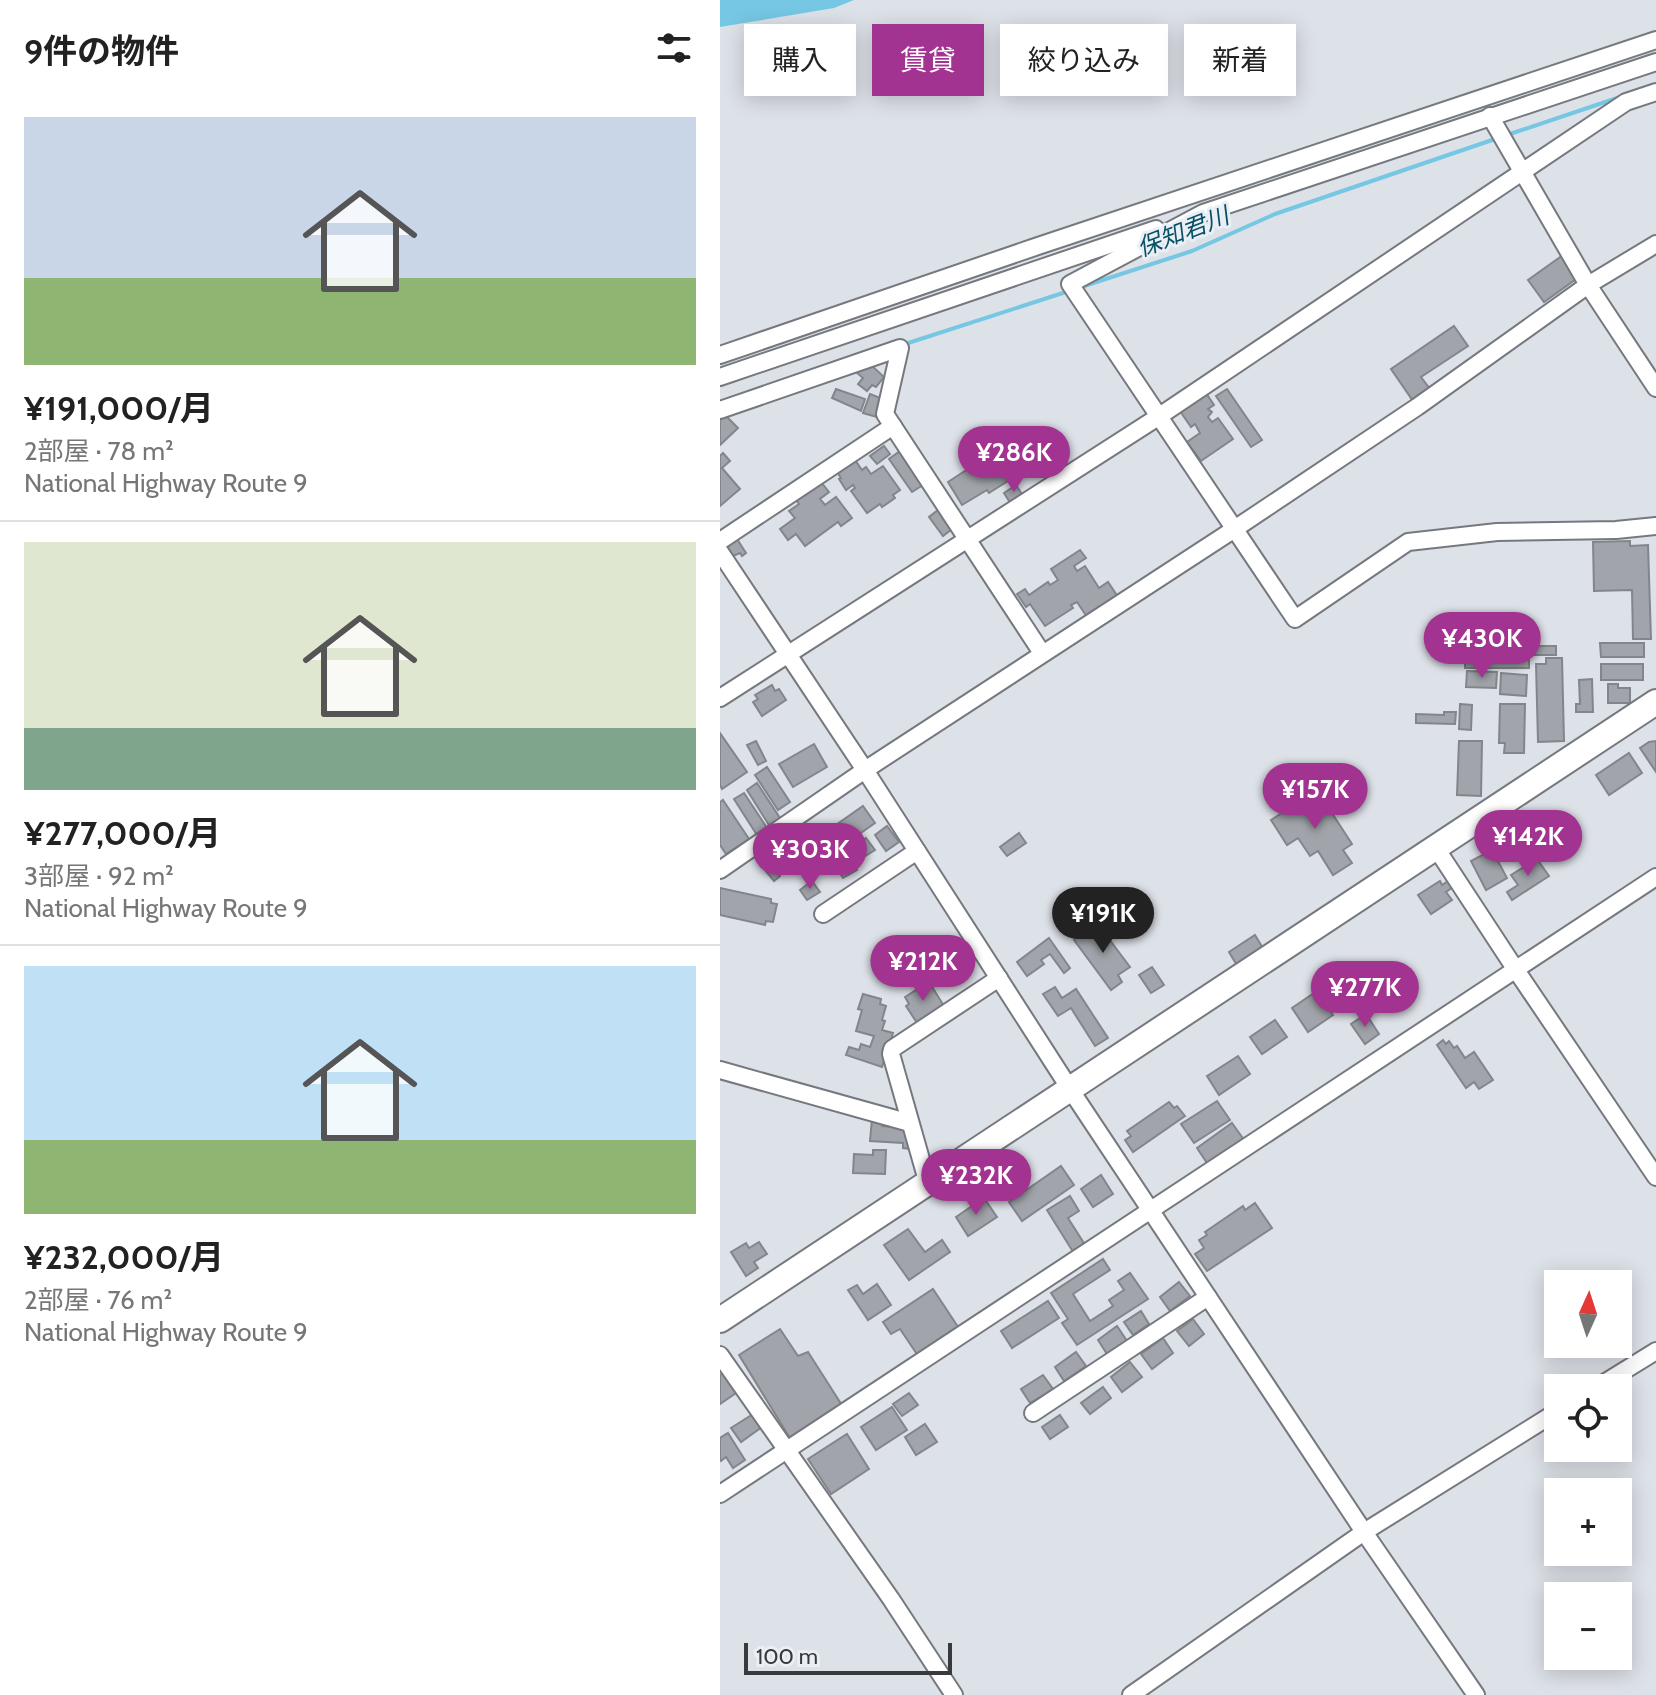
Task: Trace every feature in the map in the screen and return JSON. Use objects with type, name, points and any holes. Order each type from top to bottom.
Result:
[{"type":"highway","points":[[720,1320],[1656,702]]},
{"type":"street","points":[[720,355],[1656,40]]},
{"type":"street","points":[[720,377],[1656,62]]},
{"type":"street","points":[[720,698],[1158,417],[1626,102],[1656,92]]},
{"type":"street","points":[[1490,116],[1588,285],[1656,388]]},
{"type":"street","points":[[1203,213],[1070,284],[1295,619],[1408,542],[1497,532],[1616,530],[1656,526]]},
{"type":"street","points":[[720,870],[865,770],[1417,407],[1588,285],[1656,244]]},
{"type":"street","points":[[720,410],[900,348],[885,414],[1042,653]]},
{"type":"street","points":[[720,541],[893,426]]},
{"type":"street","points":[[720,552],[865,770],[1070,1089],[1476,1695]]},
{"type":"street","points":[[1436,848],[1656,1177]]},
{"type":"street","points":[[823,914],[917,851]]},
{"type":"street","points":[[720,1494],[1656,877]]},
{"type":"street","points":[[928,1184],[892,1049],[999,978]]},
{"type":"street","points":[[720,1070],[910,1123]]},
{"type":"street","points":[[1033,1413],[1208,1297]]},
{"type":"street","points":[[1619,1374],[1656,1351]]},
{"type":"street","points":[[720,1355],[891,1599],[954,1695]]},
{"type":"street","points":[[1131,1695],[1364,1532],[1544,1420]]},
{"type":"water","points":[[720,0],[854,0],[834,8],[720,27]]},
{"type":"building","points":[[1563,255],[1579,277],[1544,302],[1528,280]]},
{"type":"building","points":[[1454,326],[1468,346],[1421,377],[1430,389],[1413,401],[1391,369]]},
{"type":"building","points":[[870,364],[884,377],[876,387],[872,385],[867,391],[858,384],[863,378],[856,372]]},
{"type":"building","points":[[836,389],[865,399],[861,411],[832,398]]},
{"type":"building","points":[[1227,389],[1262,440],[1251,447],[1216,396]]},
{"type":"building","points":[[1206,393],[1214,405],[1208,409],[1212,412],[1208,417],[1212,422],[1218,418],[1233,439],[1201,461],[1187,442],[1200,433],[1195,424],[1191,427],[1180,411]]},
{"type":"building","points":[[870,394],[883,399],[877,417],[863,413]]},
{"type":"building","points":[[725,415],[738,428],[720,445],[720,419]]},
{"type":"building","points":[[884,446],[890,454],[877,464],[870,456]]},
{"type":"building","points":[[900,451],[923,485],[912,492],[889,459]]},
{"type":"building","points":[[723,453],[730,461],[722,468],[740,489],[720,506],[720,456]]},
{"type":"building","points":[[991,454],[1008,481],[962,505],[948,482]]},
{"type":"building","points":[[855,460],[862,470],[866,467],[871,474],[883,466],[900,490],[893,495],[895,498],[867,513],[851,491],[855,488],[853,485],[846,490],[837,472]]},
{"type":"building","points":[[821,482],[829,492],[820,499],[825,505],[836,497],[852,518],[841,526],[838,522],[805,546],[796,534],[788,540],[780,529],[795,518],[789,511],[799,504],[796,500]]},
{"type":"building","points":[[1016,485],[1023,496],[1011,504],[1004,493]]},
{"type":"building","points":[[938,510],[952,529],[943,536],[929,517]]},
{"type":"building","points":[[737,539],[746,553],[742,556],[740,553],[733,556],[726,545]]},
{"type":"building","points":[[1630,541],[1630,546],[1648,545],[1651,639],[1633,639],[1632,590],[1594,591],[1593,542]]},
{"type":"building","points":[[1080,550],[1086,558],[1074,566],[1077,571],[1085,566],[1099,588],[1108,582],[1118,597],[1087,617],[1077,602],[1045,626],[1030,604],[1026,607],[1017,594],[1025,589],[1029,595],[1048,582],[1050,585],[1058,580],[1051,569]]},
{"type":"building","points":[[1600,643],[1644,643],[1644,657],[1601,657]]},
{"type":"building","points":[[1465,646],[1556,646],[1556,655],[1529,655],[1529,668],[1465,668]]},
{"type":"building","points":[[1546,658],[1562,658],[1564,741],[1538,742],[1536,664],[1546,664]]},
{"type":"building","points":[[1601,664],[1643,664],[1643,680],[1601,680]]},
{"type":"building","points":[[1467,671],[1497,672],[1496,688],[1466,687]]},
{"type":"building","points":[[1501,673],[1527,675],[1526,696],[1500,694]]},
{"type":"building","points":[[1592,679],[1593,712],[1576,712],[1576,704],[1580,704],[1579,680]]},
{"type":"building","points":[[1608,684],[1630,688],[1630,703],[1608,703]]},
{"type":"building","points":[[772,685],[786,700],[762,716],[753,702],[758,699],[755,695]]},
{"type":"building","points":[[1460,704],[1472,705],[1471,730],[1459,729]]},
{"type":"building","points":[[1500,704],[1525,704],[1524,753],[1504,753],[1505,743],[1499,743]]},
{"type":"building","points":[[1444,712],[1456,712],[1455,724],[1416,723],[1416,714],[1444,715]]},
{"type":"building","points":[[720,733],[747,772],[722,789],[720,785]]},
{"type":"building","points":[[756,741],[766,761],[758,765],[747,745]]},
{"type":"building","points":[[1459,741],[1482,741],[1481,796],[1457,795]]},
{"type":"building","points":[[1656,741],[1656,772],[1640,748]]},
{"type":"building","points":[[814,744],[827,767],[793,787],[779,764]]},
{"type":"building","points":[[1629,753],[1642,773],[1609,795],[1596,775]]},
{"type":"building","points":[[767,767],[790,802],[778,810],[755,775]]},
{"type":"building","points":[[757,783],[780,818],[769,825],[747,790]]},
{"type":"building","points":[[1317,790],[1352,844],[1343,850],[1352,863],[1333,875],[1318,851],[1310,856],[1298,838],[1287,845],[1271,820]]},
{"type":"building","points":[[744,793],[767,828],[757,835],[734,799]]},
{"type":"building","points":[[723,800],[749,839],[726,854],[720,845],[720,802]]},
{"type":"building","points":[[863,806],[875,823],[845,844],[833,827]]},
{"type":"building","points":[[887,826],[899,842],[886,851],[875,835]]},
{"type":"building","points":[[826,830],[842,847],[814,865],[802,846]]},
{"type":"building","points":[[1019,833],[1026,843],[1007,856],[1000,847]]},
{"type":"building","points":[[866,838],[875,850],[859,860],[851,849]]},
{"type":"building","points":[[1492,850],[1507,878],[1486,890],[1471,861]]},
{"type":"building","points":[[762,854],[780,876],[774,881],[756,859]]},
{"type":"building","points":[[850,858],[857,870],[843,878],[836,867]]},
{"type":"building","points":[[1537,859],[1549,876],[1512,900],[1507,892],[1518,885],[1511,875]]},
{"type":"building","points":[[812,881],[820,892],[807,900],[800,890]]},
{"type":"building","points":[[1440,881],[1442,885],[1448,881],[1453,887],[1446,892],[1452,900],[1431,914],[1418,895]]},
{"type":"building","points":[[720,888],[771,899],[771,903],[777,904],[773,922],[766,921],[765,925],[720,915]]},
{"type":"building","points":[[1088,911],[1096,923],[1075,936],[1068,925]]},
{"type":"building","points":[[1097,923],[1130,967],[1118,975],[1122,982],[1111,990],[1074,940]]},
{"type":"building","points":[[1255,935],[1264,950],[1238,967],[1229,952]]},
{"type":"building","points":[[1049,938],[1070,968],[1064,973],[1050,954],[1041,960],[1044,964],[1027,976],[1017,962]]},
{"type":"building","points":[[1152,967],[1164,985],[1151,993],[1139,975]]},
{"type":"building","points":[[929,982],[944,1006],[917,1023],[906,1006],[909,1004],[905,997]]},
{"type":"building","points":[[1055,987],[1062,998],[1076,989],[1108,1038],[1095,1046],[1071,1008],[1058,1016],[1043,994]]},
{"type":"building","points":[[1317,991],[1333,1015],[1308,1032],[1292,1008]]},
{"type":"building","points":[[863,994],[881,999],[880,1004],[886,1006],[882,1030],[893,1033],[882,1067],[846,1055],[849,1047],[859,1050],[861,1044],[870,1047],[874,1036],[856,1031]]},
{"type":"building","points":[[1366,1014],[1379,1034],[1365,1044],[1351,1024]]},
{"type":"building","points":[[1275,1020],[1287,1037],[1262,1054],[1250,1037]]},
{"type":"building","points":[[1443,1040],[1446,1044],[1449,1041],[1454,1048],[1457,1046],[1465,1058],[1474,1052],[1493,1080],[1479,1089],[1474,1082],[1466,1088],[1437,1045]]},
{"type":"building","points":[[1238,1056],[1250,1074],[1219,1095],[1207,1076]]},
{"type":"building","points":[[1217,1101],[1230,1120],[1194,1143],[1181,1124]]},
{"type":"building","points":[[1169,1102],[1185,1116],[1133,1152],[1125,1140],[1131,1136],[1127,1131]]},
{"type":"building","points":[[872,1119],[882,1120],[882,1126],[909,1128],[911,1149],[903,1148],[903,1143],[870,1141]]},
{"type":"building","points":[[1232,1123],[1247,1144],[1211,1169],[1197,1148]]},
{"type":"building","points":[[873,1150],[886,1150],[885,1174],[853,1173],[854,1154],[873,1155]]},
{"type":"building","points":[[1010,1157],[1019,1169],[999,1183],[991,1170]]},
{"type":"building","points":[[1061,1166],[1074,1185],[1022,1221],[1009,1202]]},
{"type":"building","points":[[1101,1175],[1113,1194],[1093,1207],[1081,1189]]},
{"type":"building","points":[[1070,1196],[1079,1211],[1068,1218],[1087,1248],[1075,1255],[1047,1210]]},
{"type":"building","points":[[984,1198],[997,1217],[968,1236],[956,1217]]},
{"type":"building","points":[[1255,1203],[1272,1228],[1207,1271],[1195,1254],[1204,1248],[1199,1240],[1207,1235],[1205,1232],[1243,1206],[1245,1210]]},
{"type":"building","points":[[908,1229],[925,1252],[942,1240],[950,1252],[909,1280],[884,1245]]},
{"type":"building","points":[[759,1242],[767,1254],[754,1262],[758,1268],[746,1276],[731,1252],[746,1243],[749,1248]]},
{"type":"building","points":[[1103,1259],[1110,1270],[1073,1294],[1090,1321],[1113,1306],[1109,1300],[1124,1290],[1118,1281],[1130,1273],[1148,1299],[1077,1345],[1062,1323],[1068,1319],[1051,1293]]},
{"type":"building","points":[[1179,1282],[1190,1296],[1170,1311],[1160,1297]]},
{"type":"building","points":[[877,1284],[891,1305],[868,1320],[848,1290],[857,1285],[863,1294]]},
{"type":"building","points":[[933,1289],[964,1336],[923,1363],[900,1329],[891,1334],[883,1322]]},
{"type":"building","points":[[1048,1301],[1059,1318],[1012,1348],[1001,1331]]},
{"type":"building","points":[[1141,1311],[1149,1324],[1133,1335],[1124,1322]]},
{"type":"building","points":[[1193,1319],[1204,1334],[1189,1346],[1177,1331]]},
{"type":"building","points":[[1117,1326],[1127,1341],[1107,1354],[1098,1340]]},
{"type":"building","points":[[780,1329],[798,1356],[808,1352],[845,1410],[793,1443],[739,1355]]},
{"type":"building","points":[[1163,1338],[1173,1353],[1152,1369],[1141,1354]]},
{"type":"building","points":[[1076,1352],[1086,1366],[1064,1381],[1055,1367]]},
{"type":"building","points":[[1130,1362],[1142,1377],[1122,1392],[1111,1377]]},
{"type":"building","points":[[725,1371],[739,1391],[720,1404],[720,1375]]},
{"type":"building","points":[[1043,1375],[1053,1389],[1030,1403],[1021,1389]]},
{"type":"building","points":[[1103,1387],[1111,1398],[1090,1414],[1081,1403]]},
{"type":"building","points":[[909,1393],[918,1405],[902,1416],[893,1404]]},
{"type":"building","points":[[892,1407],[907,1430],[876,1450],[861,1427]]},
{"type":"building","points":[[753,1414],[762,1427],[741,1442],[731,1428]]},
{"type":"building","points":[[1060,1415],[1068,1427],[1050,1439],[1042,1427]]},
{"type":"building","points":[[925,1424],[937,1442],[916,1455],[905,1437]]},
{"type":"building","points":[[728,1433],[745,1460],[733,1468],[726,1457],[720,1459],[720,1438]]},
{"type":"building","points":[[847,1434],[869,1469],[831,1494],[808,1459]]},
{"type":"waterway","name":"保知君川","points":[[1507,135],[1623,96]]},
{"type":"waterway","name":"保知君川","points":[[1078,288],[1192,251],[1275,214],[1498,138]]},
{"type":"waterway","name":"保知君川","points":[[902,345],[1069,291]]}]
